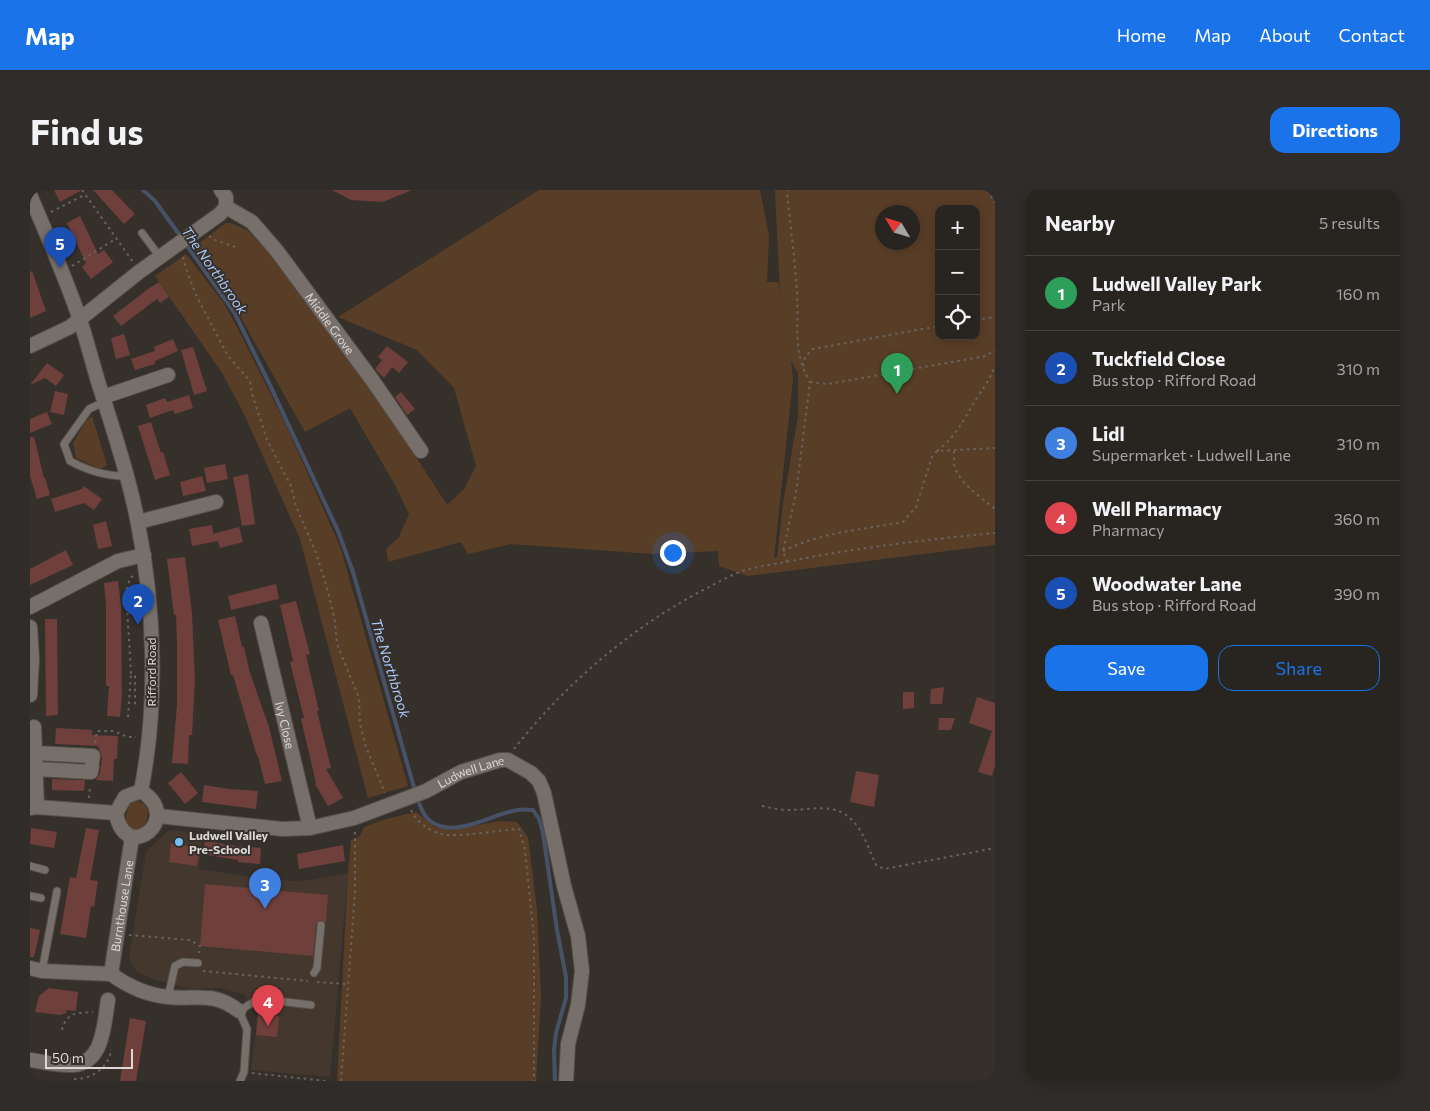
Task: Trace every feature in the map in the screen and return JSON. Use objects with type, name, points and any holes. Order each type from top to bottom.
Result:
[{"type":"street","points":[[30,346],[70,327],[139,272],[220,214],[226,207],[226,197],[221,190]]},
{"type":"street","name":"Rifford Road","points":[[30,194],[80,318],[138,522],[145,562],[152,657],[149,736],[141,791]]},
{"type":"street","name":"Middle Grove","points":[[226,207],[252,222],[277,251],[368,373],[421,451]]},
{"type":"street","points":[[104,399],[168,376]]},
{"type":"street","points":[[138,522],[216,502]]},
{"type":"street","points":[[30,607],[118,560],[145,562]]},
{"type":"street","name":"Ivy Close","points":[[261,623],[310,828]]},
{"type":"street","points":[[30,627],[32,659],[30,695]]},
{"type":"street","points":[[34,727],[36,769],[34,807],[116,813]]},
{"type":"street","points":[[35,754],[92,764]]},
{"type":"street","name":"Ludwell Lane","points":[[158,816],[282,829],[310,828],[354,818],[426,791],[473,767],[500,760],[508,760],[531,773],[539,781],[544,793],[564,886],[578,936],[582,971],[578,1004],[568,1044],[566,1081]]},
{"type":"street","points":[[36,769],[92,764]]},
{"type":"street","points":[[141,791],[154,803],[158,816],[150,831],[144,836],[132,838],[126,835],[120,828],[116,813],[125,797],[141,791]]},
{"type":"street","name":"Burnthouse Lane","points":[[111,974],[132,838]]},
{"type":"street","points":[[36,970],[111,974],[137,990],[168,997],[220,999],[239,1011]]},
{"type":"street","points":[[30,1060],[75,1066],[90,1059],[98,1049],[107,1006]]},
{"type":"lane","points":[[142,233],[160,257]]},
{"type":"lane","points":[[104,399],[89,409],[64,444],[70,461],[109,476],[126,476]]},
{"type":"lane","points":[[30,866],[45,870]]},
{"type":"lane","points":[[36,970],[57,891]]},
{"type":"lane","points":[[30,896],[41,898]]},
{"type":"lane","points":[[314,973],[317,968],[321,925]]},
{"type":"lane","points":[[168,997],[175,966],[183,962],[198,963]]},
{"type":"lane","points":[[240,1081],[244,1072],[248,1029],[239,1011],[262,999],[311,1004]]},
{"type":"path","points":[[82,190],[139,272]]},
{"type":"path","points":[[787,190],[797,293],[797,349],[802,368],[810,382],[796,494],[783,551],[787,562]]},
{"type":"path","points":[[988,190],[995,203]]},
{"type":"path","points":[[40,218],[86,194]]},
{"type":"path","points":[[202,226],[209,236],[215,240],[238,248]]},
{"type":"path","points":[[62,272],[117,238]]},
{"type":"path","points":[[177,245],[183,255],[196,295],[228,356],[250,381],[256,410],[263,424],[267,440],[291,486],[296,506],[316,553],[327,588],[335,621],[337,644],[359,698],[360,724],[366,747],[390,804]]},
{"type":"path","points":[[980,320],[995,318]]},
{"type":"path","points":[[802,368],[805,357],[813,349],[935,327]]},
{"type":"path","points":[[810,382],[828,384],[986,356],[995,350]]},
{"type":"path","points":[[783,551],[803,541],[835,533],[903,522],[916,507],[932,457],[960,428],[979,394],[991,378],[995,364]]},
{"type":"path","points":[[937,451],[995,448]]},
{"type":"path","points":[[954,451],[954,465],[961,477],[995,509]]},
{"type":"path","points":[[508,760],[512,751],[574,682],[664,612],[748,569],[906,542],[995,533]]},
{"type":"path","points":[[128,717],[131,673],[126,591],[130,578],[145,562]]},
{"type":"path","points":[[131,673],[135,676],[135,705],[151,706]]},
{"type":"path","points":[[92,764],[97,731],[114,731],[128,737],[149,736]]},
{"type":"path","points":[[407,798],[413,813],[420,822],[429,830],[442,835],[519,829],[525,850],[534,938],[534,1081]]},
{"type":"path","points":[[762,806],[788,810],[834,809],[844,814],[861,831],[876,865],[884,868],[995,848]]},
{"type":"path","points":[[341,1081],[355,892],[354,818]]},
{"type":"path","points":[[118,934],[190,940],[200,946],[198,971],[347,984]]},
{"type":"path","points":[[62,1030],[65,1020],[73,1014],[107,1006]]},
{"type":"path","points":[[244,1072],[326,1081]]},
{"type":"shaded area","points":[[539,190],[760,190],[769,236],[767,282],[778,282],[780,293],[775,190],[995,190],[995,545],[748,576],[719,566],[718,551],[653,554],[511,544],[468,554],[461,542],[388,562],[386,549],[399,537],[409,514],[394,483],[350,408],[305,432],[235,307],[198,257],[194,247],[226,223],[231,223],[247,230],[267,251],[322,320],[376,395],[447,505],[464,489],[476,466],[454,388],[417,350],[338,317]],"holes":[[[791,361],[798,373],[798,416],[783,504],[777,557],[774,558],[793,379]]]},
{"type":"shaded area","points":[[186,254],[223,302],[239,331],[285,423],[340,546],[408,786],[368,798],[300,539],[244,414],[222,373],[155,276]]},
{"type":"shaded area","points":[[92,416],[107,465],[101,469],[76,458],[73,443],[86,421]]},
{"type":"shaded area","points":[[132,801],[139,801],[144,804],[148,813],[144,824],[135,832],[126,822],[126,814]]},
{"type":"shaded area","points":[[416,812],[435,827],[452,830],[499,821],[517,822],[528,837],[537,910],[541,996],[536,1081],[337,1081],[351,840],[360,836],[364,827],[382,820]]},
{"type":"shaded area","points":[[169,830],[204,833],[199,869],[265,879],[295,881],[312,880],[348,873],[330,1077],[251,1070],[258,1014],[244,994],[220,988],[189,989],[150,978],[137,972],[129,958],[146,851]]},
{"type":"building","points":[[54,190],[82,190],[60,202]]},
{"type":"building","points":[[93,190],[112,190],[135,214],[124,224]]},
{"type":"building","points":[[332,190],[412,190],[383,202],[351,200]]},
{"type":"building","points":[[80,216],[98,254],[104,250],[113,262],[91,279],[82,267],[86,263],[67,223]]},
{"type":"building","points":[[32,271],[46,311],[30,318],[30,272]]},
{"type":"building","points":[[159,282],[169,297],[160,303],[157,299],[121,326],[113,316]]},
{"type":"building","points":[[124,334],[130,355],[116,359],[111,338]]},
{"type":"building","points":[[173,339],[178,351],[155,361],[155,364],[135,370],[131,359],[155,351],[154,347]]},
{"type":"building","points":[[387,346],[408,362],[399,373],[392,367],[384,378],[375,369],[382,360],[378,357]]},
{"type":"building","points":[[193,347],[207,391],[194,395],[181,350]]},
{"type":"building","points":[[47,363],[64,375],[56,386],[45,378],[30,385]]},
{"type":"building","points":[[55,391],[68,394],[64,415],[50,412]]},
{"type":"building","points":[[401,392],[415,409],[407,415],[395,397]]},
{"type":"building","points":[[189,395],[193,408],[175,414],[173,410],[150,418],[146,405],[165,398],[167,402]]},
{"type":"building","points":[[47,412],[52,424],[30,433],[30,419]]},
{"type":"building","points":[[151,422],[170,475],[155,480],[138,426]]},
{"type":"building","points":[[30,437],[34,437],[50,495],[37,499],[30,476]]},
{"type":"building","points":[[225,464],[228,479],[207,483],[204,468]]},
{"type":"building","points":[[248,474],[255,524],[242,526],[233,477]]},
{"type":"building","points":[[202,476],[206,491],[183,496],[180,482]]},
{"type":"building","points":[[84,486],[102,499],[94,510],[84,503],[55,512],[51,499],[82,489]]},
{"type":"building","points":[[106,521],[112,546],[98,549],[93,525]]},
{"type":"building","points":[[212,525],[213,534],[239,527],[243,542],[220,548],[218,541],[192,546],[189,529]]},
{"type":"building","points":[[66,550],[73,565],[30,585],[30,569]]},
{"type":"building","points":[[185,557],[192,613],[195,680],[192,735],[189,735],[188,764],[172,763],[177,705],[177,642],[176,615],[174,615],[167,559]]},
{"type":"building","points":[[118,581],[121,605],[122,694],[120,717],[107,716],[109,686],[106,686],[106,604],[104,583]]},
{"type":"building","points":[[276,584],[279,599],[231,610],[228,596]]},
{"type":"building","points":[[296,601],[310,654],[306,655],[331,768],[326,769],[343,798],[328,806],[315,784],[301,719],[304,718],[290,662],[293,661],[280,605]]},
{"type":"building","points":[[235,616],[242,647],[244,647],[250,673],[269,727],[282,781],[265,784],[233,675],[231,675],[218,620]]},
{"type":"building","points":[[45,619],[57,619],[58,715],[46,716]]},
{"type":"building","points":[[944,687],[942,704],[930,704],[931,689]]},
{"type":"building","points":[[903,692],[914,692],[914,708],[903,709]]},
{"type":"building","points":[[977,697],[995,703],[995,766],[992,776],[978,772],[992,731],[969,723]]},
{"type":"building","points":[[939,718],[955,718],[951,730],[938,730]]},
{"type":"building","points":[[56,728],[92,730],[92,735],[118,736],[117,759],[114,759],[113,781],[96,780],[100,773],[102,757],[98,746],[55,744]]},
{"type":"building","points":[[856,771],[879,775],[874,807],[850,802]]},
{"type":"building","points":[[181,772],[198,793],[185,804],[168,783]]},
{"type":"building","points":[[52,779],[85,780],[84,791],[52,790]]},
{"type":"building","points":[[204,785],[258,791],[256,809],[202,802]]},
{"type":"building","points":[[31,828],[57,832],[54,848],[30,844]]},
{"type":"building","points":[[86,828],[99,830],[90,880],[98,881],[94,907],[91,906],[86,938],[60,934],[70,877],[76,878]]},
{"type":"building","points":[[205,841],[261,848],[260,864],[238,862],[238,860],[202,854]]},
{"type":"building","points":[[171,843],[199,848],[197,866],[169,862]]},
{"type":"building","points":[[343,845],[345,861],[299,869],[297,854]]},
{"type":"building","points":[[205,884],[328,895],[326,923],[321,920],[316,924],[313,956],[200,946]]},
{"type":"building","points":[[30,928],[40,930],[34,957],[30,957]]},
{"type":"building","points":[[49,988],[78,992],[76,1011],[67,1010],[66,1013],[60,1015],[35,1012],[39,996]]},
{"type":"building","points":[[258,1014],[279,1016],[277,1037],[256,1035]]},
{"type":"building","points":[[130,1018],[146,1021],[136,1081],[120,1081]]},
{"type":"waterway","name":"The Northbrook","points":[[143,190],[155,201],[181,237]]},
{"type":"waterway","name":"The Northbrook","points":[[185,243],[234,312],[338,531],[353,572],[413,784],[423,813],[429,820],[439,826],[450,828],[473,824],[508,812],[520,810],[533,810],[539,819],[543,833],[566,977],[566,998],[556,1033],[554,1050],[555,1081]]},
{"type":"place","name":"Woodwater Lane","points":[[60,268]]},
{"type":"place","name":"Ludwell Valley Park","points":[[897,394]]},
{"type":"place","name":"Tuckfield Close","points":[[138,625]]},
{"type":"place","name":"Ludwell Valley Pre-School","points":[[179,842]]},
{"type":"place","name":"Lidl","points":[[265,909]]},
{"type":"place","name":"Well Pharmacy","points":[[268,1026]]}]
